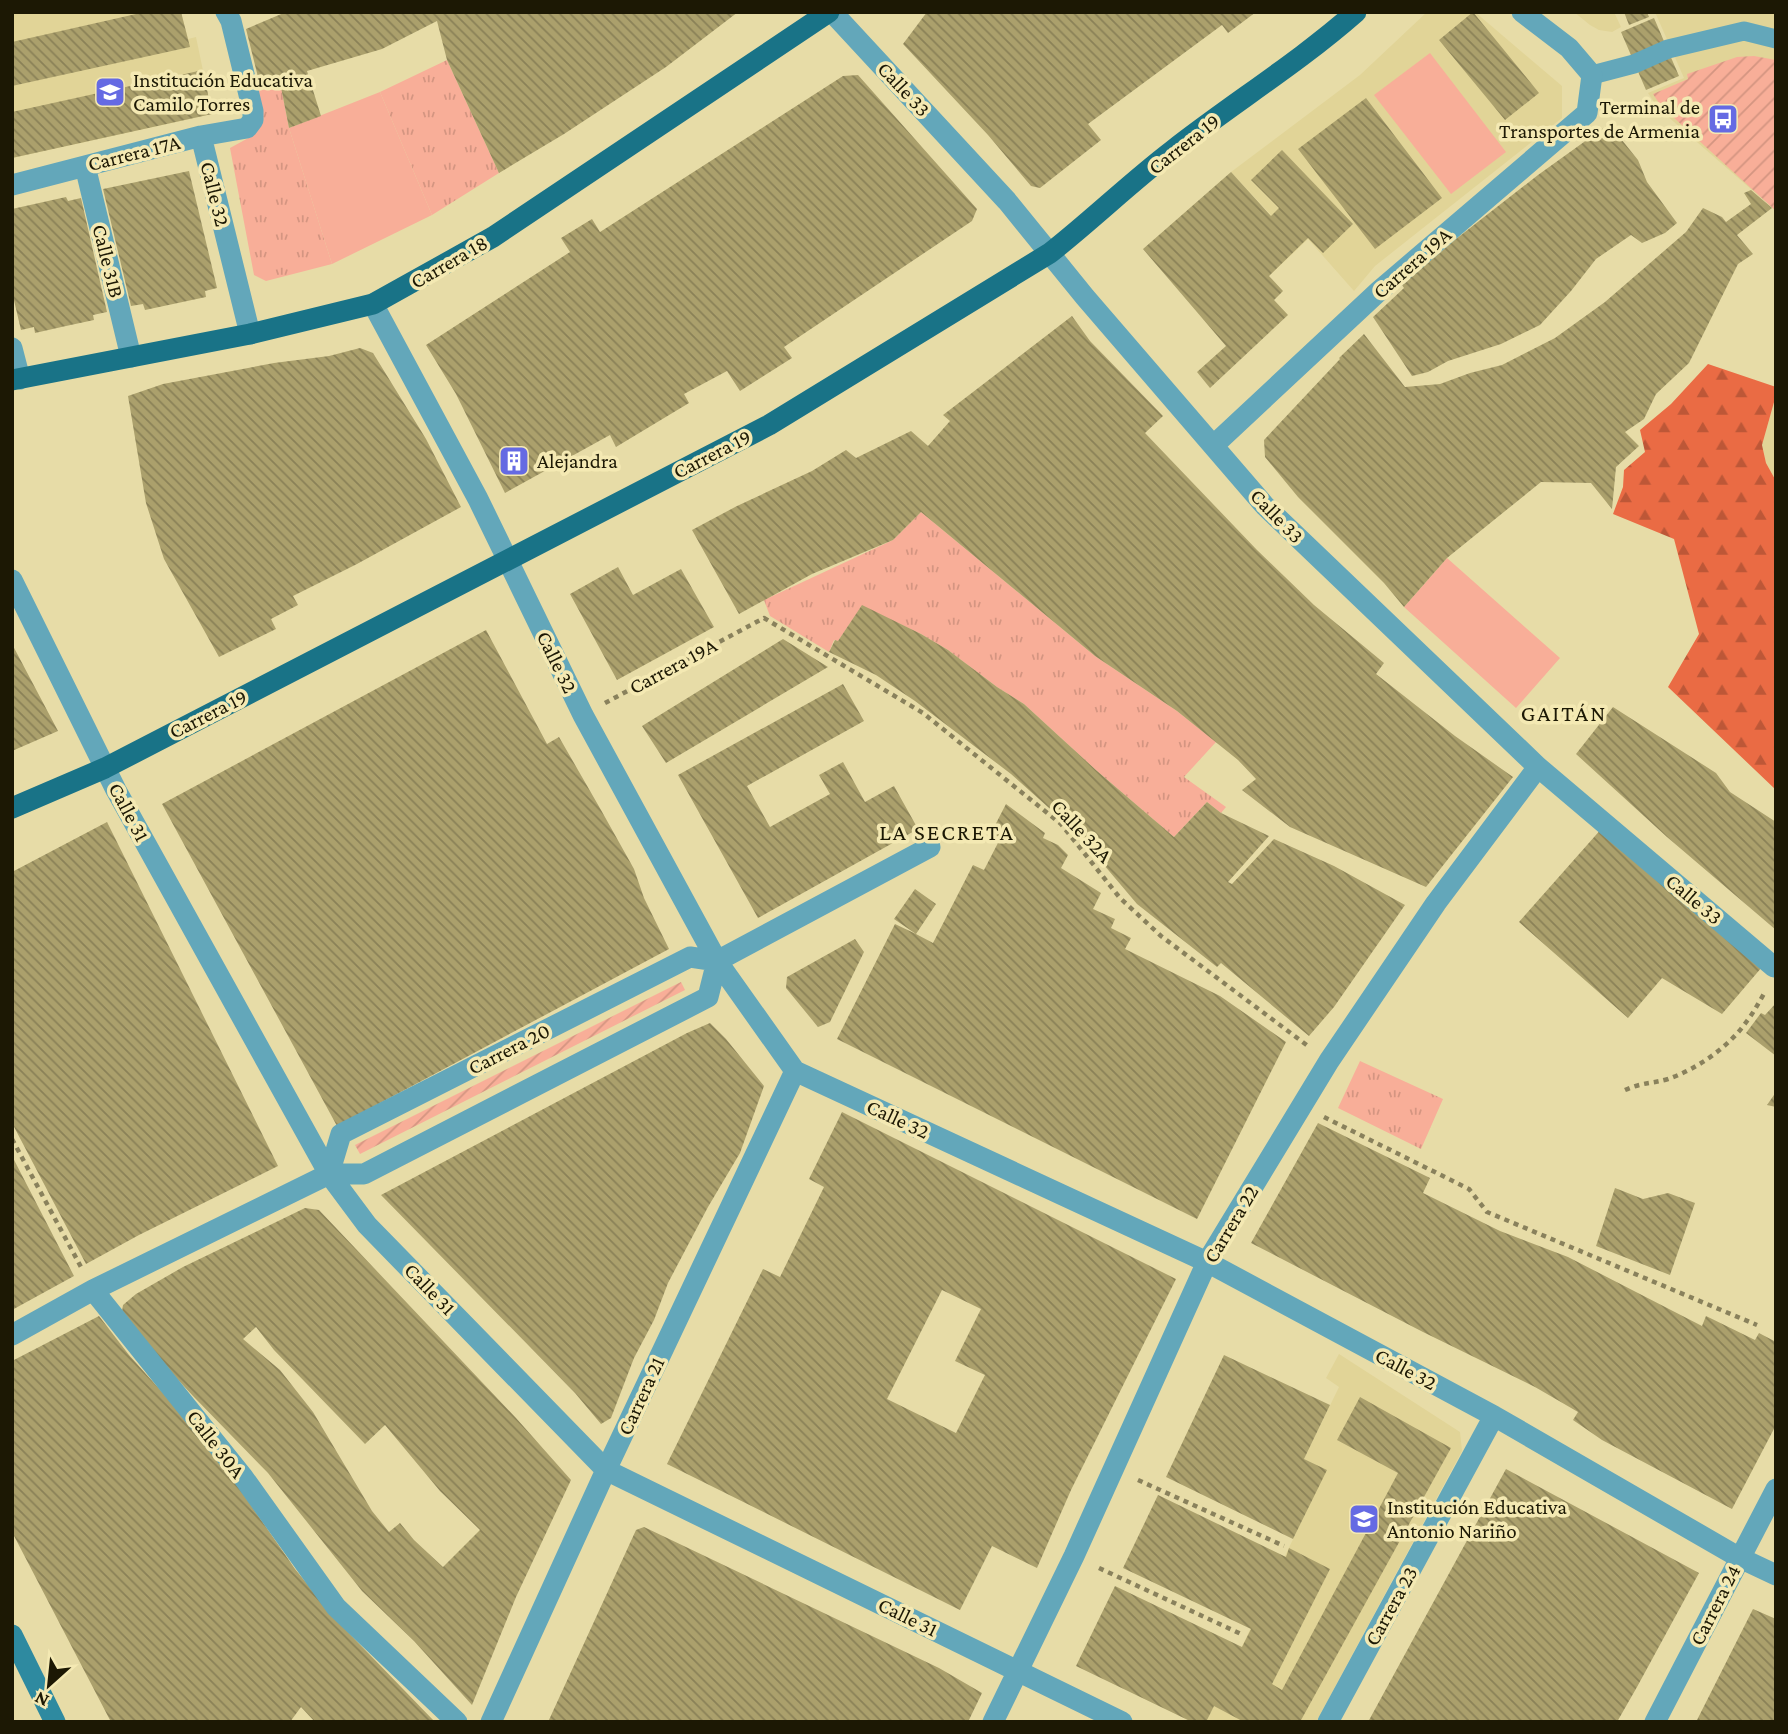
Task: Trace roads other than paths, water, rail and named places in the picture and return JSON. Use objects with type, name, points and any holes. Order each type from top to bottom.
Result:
[{"type":"main road","name":"Carrera 18","points":[[16,379],[250,334],[373,304],[493,237],[831,12]]},
{"type":"main road","name":"Carrera 19","points":[[12,808],[105,768],[769,425],[1050,253],[1171,150],[1309,51],[1356,12]]},
{"type":"street","name":"Calle 33","points":[[831,12],[1007,201],[1085,297],[1265,506],[1538,767],[1774,967]]},
{"type":"street","points":[[1522,12],[1569,48],[1592,75]]},
{"type":"street","name":"Carrera 17A","points":[[12,185],[201,136],[247,128],[253,120],[253,111],[235,15]]},
{"type":"street","name":"Carrera 19A","points":[[1214,444],[1378,290],[1587,113],[1592,75]]},
{"type":"street","name":"Calle 32","points":[[201,136],[250,334]]},
{"type":"street","name":"Calle 31B","points":[[85,166],[131,357]]},
{"type":"street","name":"Calle 32","points":[[373,304],[478,499],[583,715],[717,961],[795,1071],[1207,1262],[1494,1416],[1740,1558],[1776,1575]]},
{"type":"street","points":[[12,348],[16,379]]},
{"type":"street","name":"Calle 31","points":[[12,580],[105,768],[329,1174],[367,1225],[606,1470],[1122,1722]]},
{"type":"street","name":"Carrera 22","points":[[993,1722],[1074,1556],[1207,1262],[1329,1061],[1436,903],[1538,767]]},
{"type":"street","name":"Carrera 20","points":[[329,1174],[341,1134],[690,957],[717,961],[930,848]]},
{"type":"street","points":[[12,1335],[93,1290],[329,1174],[364,1174],[708,997],[717,961]]},
{"type":"street","name":"Carrera 21","points":[[491,1722],[606,1470],[795,1071]]},
{"type":"street","name":"Calle 30A","points":[[93,1290],[243,1477],[336,1607],[457,1722]]},
{"type":"street","name":"Carrera 23","points":[[1328,1722],[1494,1416]]},
{"type":"street","name":"Carrera 24","points":[[1655,1722],[1776,1489]]},
{"type":"street","points":[[12,1635],[55,1722]]},
{"type":"lane","points":[[1592,75],[1634,64],[1668,49],[1744,31],[1776,39]]},
{"type":"place","name":"Institución Educativa Camilo Torres","points":[[110,92]]},
{"type":"place","name":"Terminal de Transportes de Armenia","points":[[1723,119]]},
{"type":"place","name":"Alejandra","points":[[514,461]]},
{"type":"place","name":"Institución Educativa Antonio Nariño","points":[[1364,1519]]},
{"type":"district","name":"GAITÁN","points":[[1564,713]]},
{"type":"district","name":"LA SECRETA","points":[[947,832]]}]
